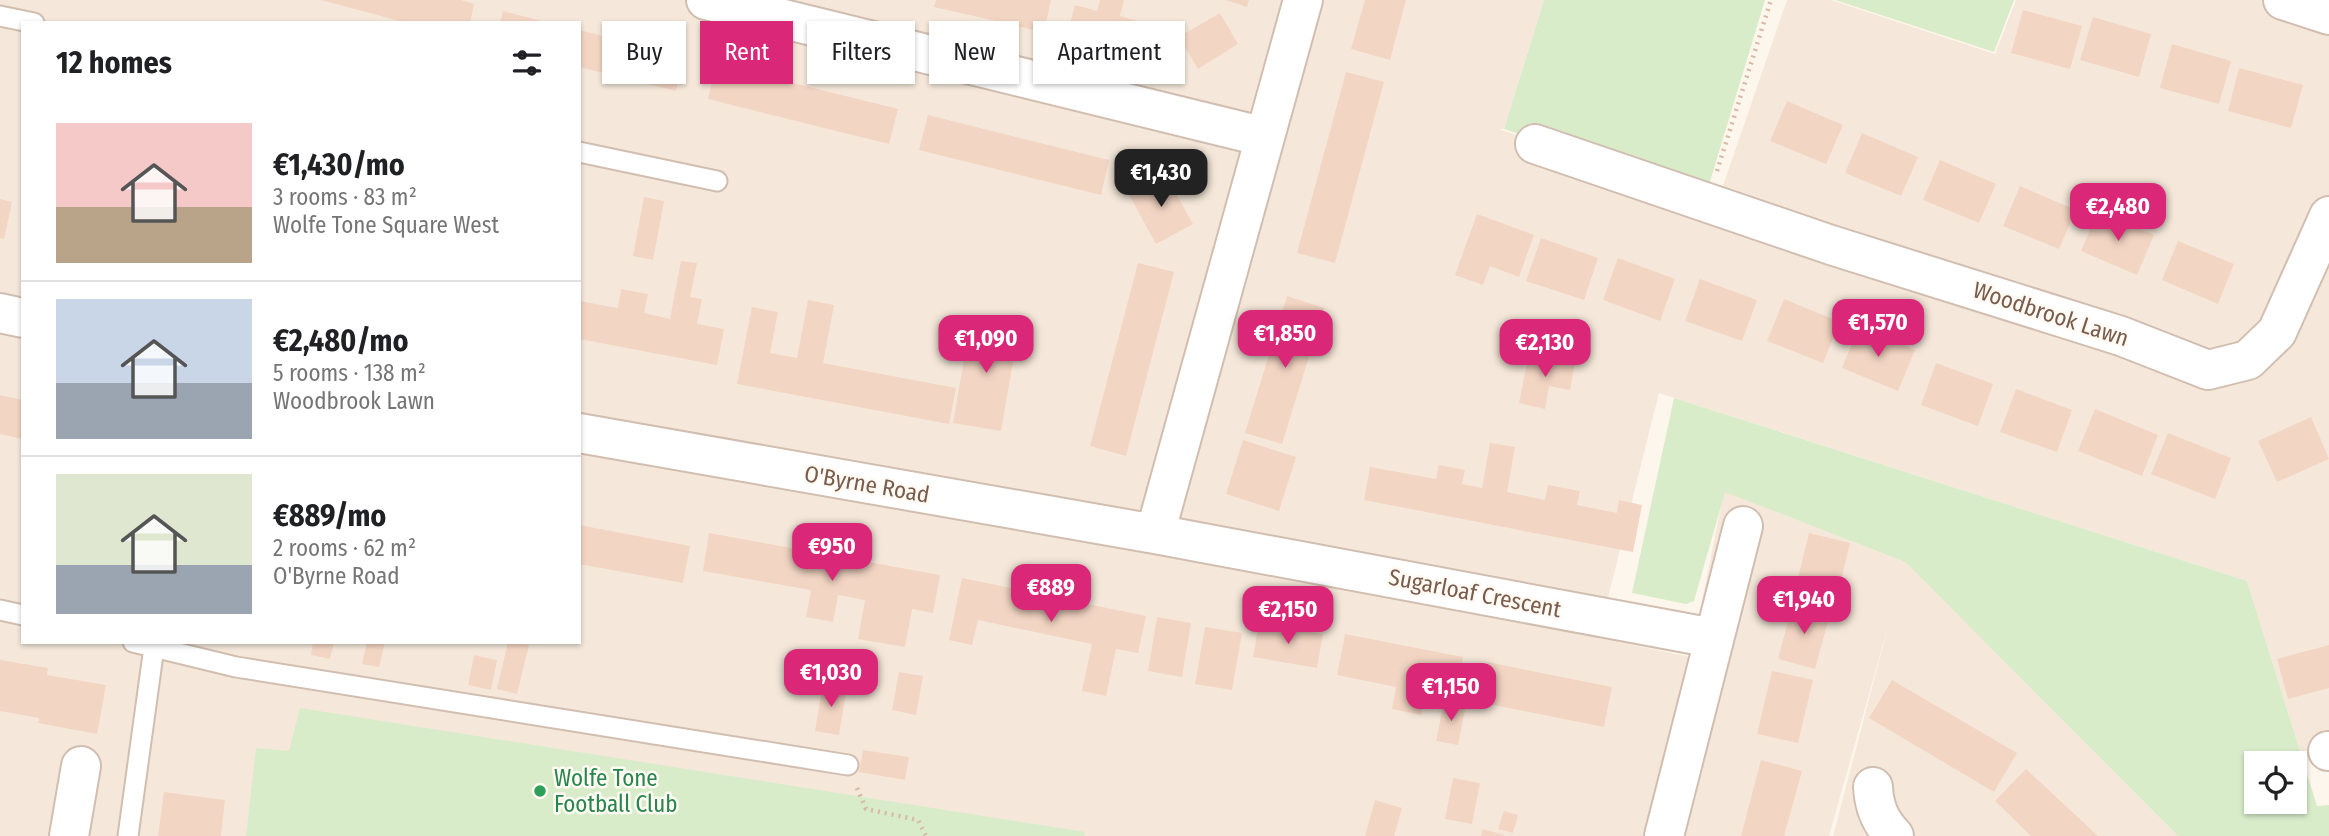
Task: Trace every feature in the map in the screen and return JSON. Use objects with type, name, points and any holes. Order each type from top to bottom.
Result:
[{"type":"street","points":[[706,0],[1265,137]]},
{"type":"street","points":[[1155,534],[1303,0]]},
{"type":"street","points":[[2283,0],[2329,15]]},
{"type":"street","name":"Woodbrook Lawn","points":[[1535,144],[1831,245],[2121,336],[2208,370],[2248,360],[2277,332],[2329,216]]},
{"type":"street","points":[[0,313],[21,318]]},
{"type":"street","name":"O'Byrne Road","points":[[581,433],[1155,534]]},
{"type":"street","points":[[1664,836],[1743,526]]},
{"type":"street","name":"Sugarloaf Crescent","points":[[1155,534],[1713,638]]},
{"type":"street","points":[[69,836],[81,766]]},
{"type":"street","points":[[1872,787],[1874,806],[1894,836]]},
{"type":"lane","points":[[0,16],[24,21]]},
{"type":"lane","points":[[581,152],[717,181]]},
{"type":"lane","points":[[0,610],[21,615]]},
{"type":"lane","points":[[140,644],[236,667],[848,765]]},
{"type":"lane","points":[[128,836],[154,648]]},
{"type":"path","points":[[1708,202],[1771,0]]},
{"type":"path","points":[[848,765],[866,809],[918,820],[926,836]]},
{"type":"shaded area","points":[[0,0],[1544,0],[1504,129],[1499,129],[1716,206],[1787,0],[1831,0],[1995,54],[2016,0],[2329,0],[2329,750],[2307,757],[2307,751],[2300,751],[2247,581],[1659,393],[1598,638],[1691,657],[1724,491],[1905,562],[2178,836],[1833,836],[1889,623],[1829,836],[0,836]]},
{"type":"green space","points":[[1544,0],[1765,0],[1705,198],[1504,129]]},
{"type":"green space","points":[[1835,0],[2014,0],[1994,52]]},
{"type":"green space","points":[[1674,398],[2247,581],[2300,751],[2244,751],[2244,814],[2307,814],[2307,774],[2317,806],[2329,805],[2329,836],[2178,836],[1905,562],[1725,492],[1694,601],[1686,604],[1632,593]]},
{"type":"green space","name":"Wolfe Tone Football Club","points":[[300,708],[1085,832],[1084,836],[246,836],[256,748],[289,751]]},
{"type":"building","points":[[321,0],[461,0],[474,4],[470,21],[400,21]]},
{"type":"building","points":[[936,0],[1051,0],[1046,21],[1033,21],[1033,30],[1019,26],[1019,21],[996,21],[934,7]]},
{"type":"building","points":[[1100,0],[1124,0],[1120,16],[1137,21],[1071,21],[1075,5],[1097,11]]},
{"type":"building","points":[[1226,0],[1249,0],[1247,7]]},
{"type":"building","points":[[1365,0],[1406,0],[1390,60],[1351,49]]},
{"type":"building","points":[[2023,10],[2082,26],[2070,69],[2011,53]]},
{"type":"building","points":[[503,11],[541,21],[500,21]]},
{"type":"building","points":[[1220,13],[1238,44],[1198,69],[1185,47],[1185,33]]},
{"type":"building","points":[[2093,17],[2151,34],[2139,77],[2080,60]]},
{"type":"building","points":[[581,30],[602,36],[602,73],[581,67]]},
{"type":"building","points":[[2172,44],[2231,61],[2219,104],[2160,88]]},
{"type":"building","points":[[2239,68],[2303,85],[2291,128],[2228,111]]},
{"type":"building","points":[[1346,72],[1384,82],[1335,263],[1297,253]]},
{"type":"building","points":[[793,83],[898,109],[889,144],[708,99],[711,84]]},
{"type":"building","points":[[648,84],[678,84],[676,91]]},
{"type":"building","points":[[1787,101],[1843,125],[1826,164],[1770,141]]},
{"type":"building","points":[[928,115],[1109,160],[1101,195],[919,150]]},
{"type":"building","points":[[1862,133],[1918,157],[1901,196],[1845,173]]},
{"type":"building","points":[[1940,160],[1996,184],[1979,223],[1923,200]]},
{"type":"building","points":[[1165,174],[1193,224],[1156,244],[1129,195]]},
{"type":"building","points":[[2020,186],[2076,210],[2059,249],[2003,226]]},
{"type":"building","points":[[644,197],[664,201],[653,260],[633,256]]},
{"type":"building","points":[[0,199],[12,202],[4,239],[0,238]]},
{"type":"building","points":[[2098,212],[2154,235],[2137,275],[2081,251]]},
{"type":"building","points":[[1477,214],[1534,235],[1519,277],[1490,266],[1483,285],[1455,275]]},
{"type":"building","points":[[1541,238],[1598,258],[1584,300],[1526,281]]},
{"type":"building","points":[[2178,241],[2234,264],[2218,304],[2162,280]]},
{"type":"building","points":[[1618,258],[1675,279],[1660,321],[1603,300]]},
{"type":"building","points":[[681,261],[697,263],[690,297],[702,299],[697,324],[724,329],[717,365],[581,339],[581,301],[618,308],[621,289],[648,294],[644,313],[670,319]]},
{"type":"building","points":[[1138,263],[1174,272],[1126,456],[1090,446]]},
{"type":"building","points":[[1700,279],[1757,300],[1742,341],[1685,321]]},
{"type":"building","points":[[1287,296],[1324,308],[1282,444],[1245,433]]},
{"type":"building","points":[[1784,299],[1840,322],[1823,363],[1767,341]]},
{"type":"building","points":[[808,300],[834,305],[823,363],[956,388],[949,424],[737,384],[752,307],[778,312],[770,353],[797,358]]},
{"type":"building","points":[[971,319],[1019,327],[1001,431],[953,423]]},
{"type":"building","points":[[1859,327],[1915,350],[1898,391],[1842,368]]},
{"type":"building","points":[[1529,353],[1575,362],[1570,390],[1549,386],[1545,409],[1519,403]]},
{"type":"building","points":[[1936,363],[1993,384],[1978,426],[1921,405]]},
{"type":"building","points":[[2016,389],[2072,410],[2057,452],[2000,432]]},
{"type":"building","points":[[0,395],[21,400],[21,439],[0,434]]},
{"type":"building","points":[[2095,409],[2158,435],[2142,476],[2078,451]]},
{"type":"building","points":[[2311,417],[2329,459],[2277,482],[2258,441]]},
{"type":"building","points":[[2168,433],[2231,458],[2215,499],[2151,474]]},
{"type":"building","points":[[1243,440],[1296,457],[1279,511],[1226,494]]},
{"type":"building","points":[[1490,443],[1515,447],[1507,492],[1545,500],[1548,485],[1580,491],[1577,505],[1617,513],[1619,500],[1642,505],[1633,552],[1364,500],[1370,467],[1436,479],[1439,465],[1465,470],[1462,484],[1482,488]]},
{"type":"building","points":[[581,525],[690,546],[683,583],[581,564]]},
{"type":"building","points":[[709,533],[940,575],[933,613],[912,609],[905,647],[858,639],[865,600],[838,595],[833,622],[806,617],[811,590],[703,571]]},
{"type":"building","points":[[1809,533],[1850,543],[1835,605],[1794,595]]},
{"type":"building","points":[[962,578],[1146,616],[1138,653],[1116,649],[1106,696],[1082,691],[1092,644],[978,620],[972,645],[949,640]]},
{"type":"building","points":[[1793,603],[1830,614],[1815,669],[1778,659]]},
{"type":"building","points":[[1157,617],[1191,623],[1182,677],[1148,671]]},
{"type":"building","points":[[1259,623],[1323,634],[1317,668],[1253,657]]},
{"type":"building","points":[[1205,627],[1242,633],[1232,690],[1195,684]]},
{"type":"building","points":[[1345,634],[1463,657],[1455,698],[1426,693],[1421,715],[1392,709],[1396,687],[1337,675]]},
{"type":"building","points":[[313,644],[334,644],[330,659],[311,655]]},
{"type":"building","points":[[367,644],[385,644],[379,667],[362,664]]},
{"type":"building","points":[[508,644],[529,645],[517,694],[497,689]]},
{"type":"building","points":[[2329,645],[2329,688],[2288,699],[2277,659]]},
{"type":"building","points":[[474,655],[497,660],[491,690],[468,685]]},
{"type":"building","points":[[0,660],[48,668],[47,675],[106,685],[97,734],[38,723],[39,718],[0,711]]},
{"type":"building","points":[[1487,662],[1612,687],[1604,727],[1479,702]]},
{"type":"building","points":[[1772,671],[1813,680],[1798,743],[1757,734]]},
{"type":"building","points":[[899,672],[923,676],[916,715],[892,710]]},
{"type":"building","points":[[1892,680],[2017,753],[1994,792],[1869,718]]},
{"type":"building","points":[[823,682],[847,687],[839,735],[815,731]]},
{"type":"building","points":[[1444,701],[1466,705],[1458,745],[1436,741]]},
{"type":"building","points":[[863,750],[909,757],[905,780],[859,772]]},
{"type":"building","points":[[1761,760],[1802,771],[1784,836],[1741,836]]},
{"type":"building","points":[[2026,769],[2098,836],[2031,836],[1995,801]]},
{"type":"building","points":[[1453,778],[1480,783],[1472,824],[1445,819]]},
{"type":"building","points":[[164,792],[225,800],[221,836],[158,836]]},
{"type":"building","points":[[1375,800],[1402,808],[1394,836],[1365,836]]},
{"type":"building","points":[[1504,811],[1518,815],[1513,833],[1498,829]]},
{"type":"building","points":[[1483,829],[1504,835],[1504,836],[1481,836]]},
{"type":"place","name":"Wolfe Tone Football Club","points":[[540,791]]}]
